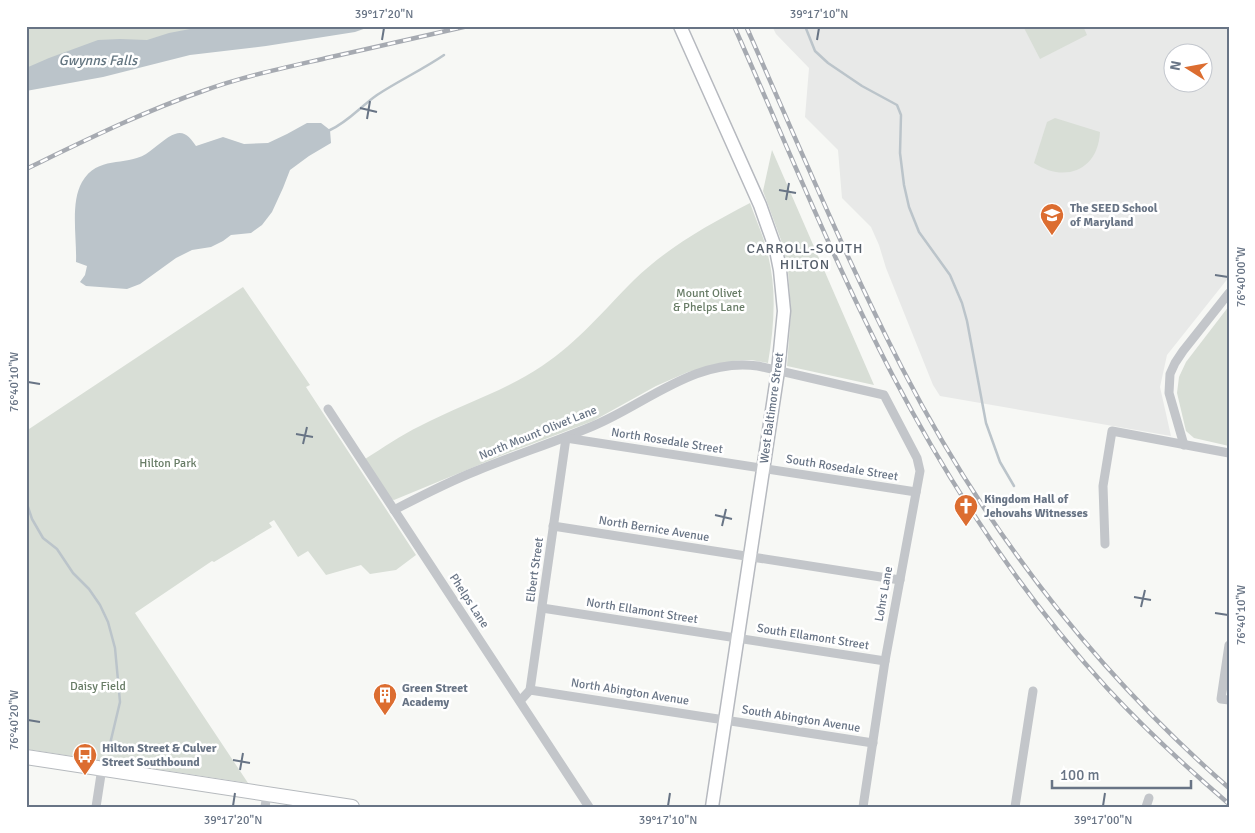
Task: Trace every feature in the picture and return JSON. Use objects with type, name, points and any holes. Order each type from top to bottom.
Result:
[{"type":"main road","name":"West Baltimore Street","points":[[680,26],[760,205],[776,250],[784,311],[778,371],[712,807]]},
{"type":"main road","points":[[26,757],[102,768],[266,800],[352,807]]},
{"type":"street","points":[[1184,445],[1169,393],[1170,374],[1175,363],[1229,293]]},
{"type":"street","name":"North Mount Olivet Lane","points":[[394,510],[476,471],[566,438],[602,422],[672,384],[719,367],[745,364],[884,395]]},
{"type":"street","name":"Lohrs Lane","points":[[863,807],[885,661],[920,471],[919,463],[884,395]]},
{"type":"street","name":"Phelps Lane","points":[[328,409],[589,807]]},
{"type":"street","points":[[1106,544],[1103,486],[1112,431],[1229,453]]},
{"type":"street","name":"North Rosedale Street","points":[[566,438],[763,468]]},
{"type":"street","name":"Elbert Street","points":[[530,690],[566,438]]},
{"type":"street","name":"South Rosedale Street","points":[[763,468],[916,492]]},
{"type":"street","name":"North Bernice Avenue","points":[[553,526],[900,580]]},
{"type":"street","name":"North Ellamont Street","points":[[542,608],[738,638]]},
{"type":"street","name":"South Ellamont Street","points":[[738,638],[885,661]]},
{"type":"street","points":[[1225,699],[1229,646]]},
{"type":"street","points":[[520,701],[530,690]]},
{"type":"street","name":"North Abington Avenue","points":[[530,690],[725,720]]},
{"type":"street","points":[[1015,807],[1033,691]]},
{"type":"street","name":"South Abington Avenue","points":[[725,720],[873,743]]},
{"type":"street","points":[[96,807],[102,768]]},
{"type":"shaded area","name":"The SEED School of Maryland","points":[[772,26],[1229,26],[1229,277],[1167,355],[1160,387],[1171,436],[940,396],[933,385],[871,227],[842,198],[838,150],[805,117],[809,68],[776,34]]},
{"type":"green space","points":[[26,26],[309,26],[26,78]]},
{"type":"green space","points":[[1023,26],[1083,26],[1087,35],[1040,59]]},
{"type":"green space","points":[[1055,118],[1100,132],[1098,145],[1093,156],[1078,170],[1057,172],[1045,169],[1034,163],[1047,122]]},
{"type":"green space","points":[[772,150],[874,385],[787,366],[791,312],[788,271],[781,240],[763,191]]},
{"type":"green space","name":"Mount Olivet & Phelps Lane","points":[[750,203],[766,248],[773,282],[773,322],[768,363],[751,360],[733,361],[688,372],[656,386],[593,421],[503,455],[394,500],[391,499],[365,459],[399,437],[435,418],[513,383],[542,366],[579,336],[634,280],[661,257],[704,228]]},
{"type":"green space","name":"Hilton Park","points":[[243,287],[310,385],[306,387],[416,555],[396,570],[370,574],[361,565],[326,575],[308,551],[298,557],[274,520],[269,523],[272,527],[214,562],[212,561],[135,613],[248,783],[26,749],[26,431]]},
{"type":"green space","points":[[1229,306],[1229,446],[1194,438],[1186,431],[1177,393],[1179,377],[1186,362]]},
{"type":"water","name":"Gwynns Falls","points":[[206,26],[372,26],[355,32],[266,46],[190,55],[103,77],[26,91],[26,68],[98,40],[147,40],[169,33]]},
{"type":"water","points":[[307,123],[321,123],[330,130],[331,143],[290,170],[272,212],[262,225],[251,233],[231,235],[211,247],[192,250],[176,258],[140,284],[127,289],[86,286],[80,282],[85,275],[87,266],[76,262],[76,200],[82,182],[96,168],[138,158],[168,137],[179,133],[187,136],[196,146],[223,137],[244,144],[268,143]]},
{"type":"waterway","points":[[805,26],[815,51],[828,63],[862,86],[897,105],[901,115],[900,153],[909,207],[919,232],[950,275],[962,303],[986,423],[1000,462],[1014,486]]},
{"type":"waterway","points":[[330,130],[348,119],[377,95],[444,55]]},
{"type":"waterway","points":[[26,501],[32,519],[43,538],[57,549],[73,573],[89,589],[100,605],[108,622],[115,648],[120,702],[110,744]]},
{"type":"railway","points":[[26,169],[135,118],[180,99],[219,86],[282,68],[468,26]]},
{"type":"railway","points":[[734,26],[830,246],[871,333],[915,417],[964,499],[1017,578],[1046,616],[1107,688],[1182,762],[1229,804]]},
{"type":"railway","points":[[746,26],[881,326],[934,427],[969,484],[1006,540],[1088,645],[1132,695],[1229,788]]},
{"type":"place","name":"The SEED School of Maryland","points":[[1052,236]]},
{"type":"place","name":"Kingdom Hall of Jehovahs Witnesses","points":[[966,527]]},
{"type":"place","name":"Green Street Academy","points":[[385,716]]},
{"type":"place","name":"Hilton Street & Culver Street Southbound","points":[[85,776]]},
{"type":"district","name":"CARROLL-SOUTH HILTON","points":[[805,256]]},
{"type":"park label","name":"Daisy Field","points":[[98,686]]}]
